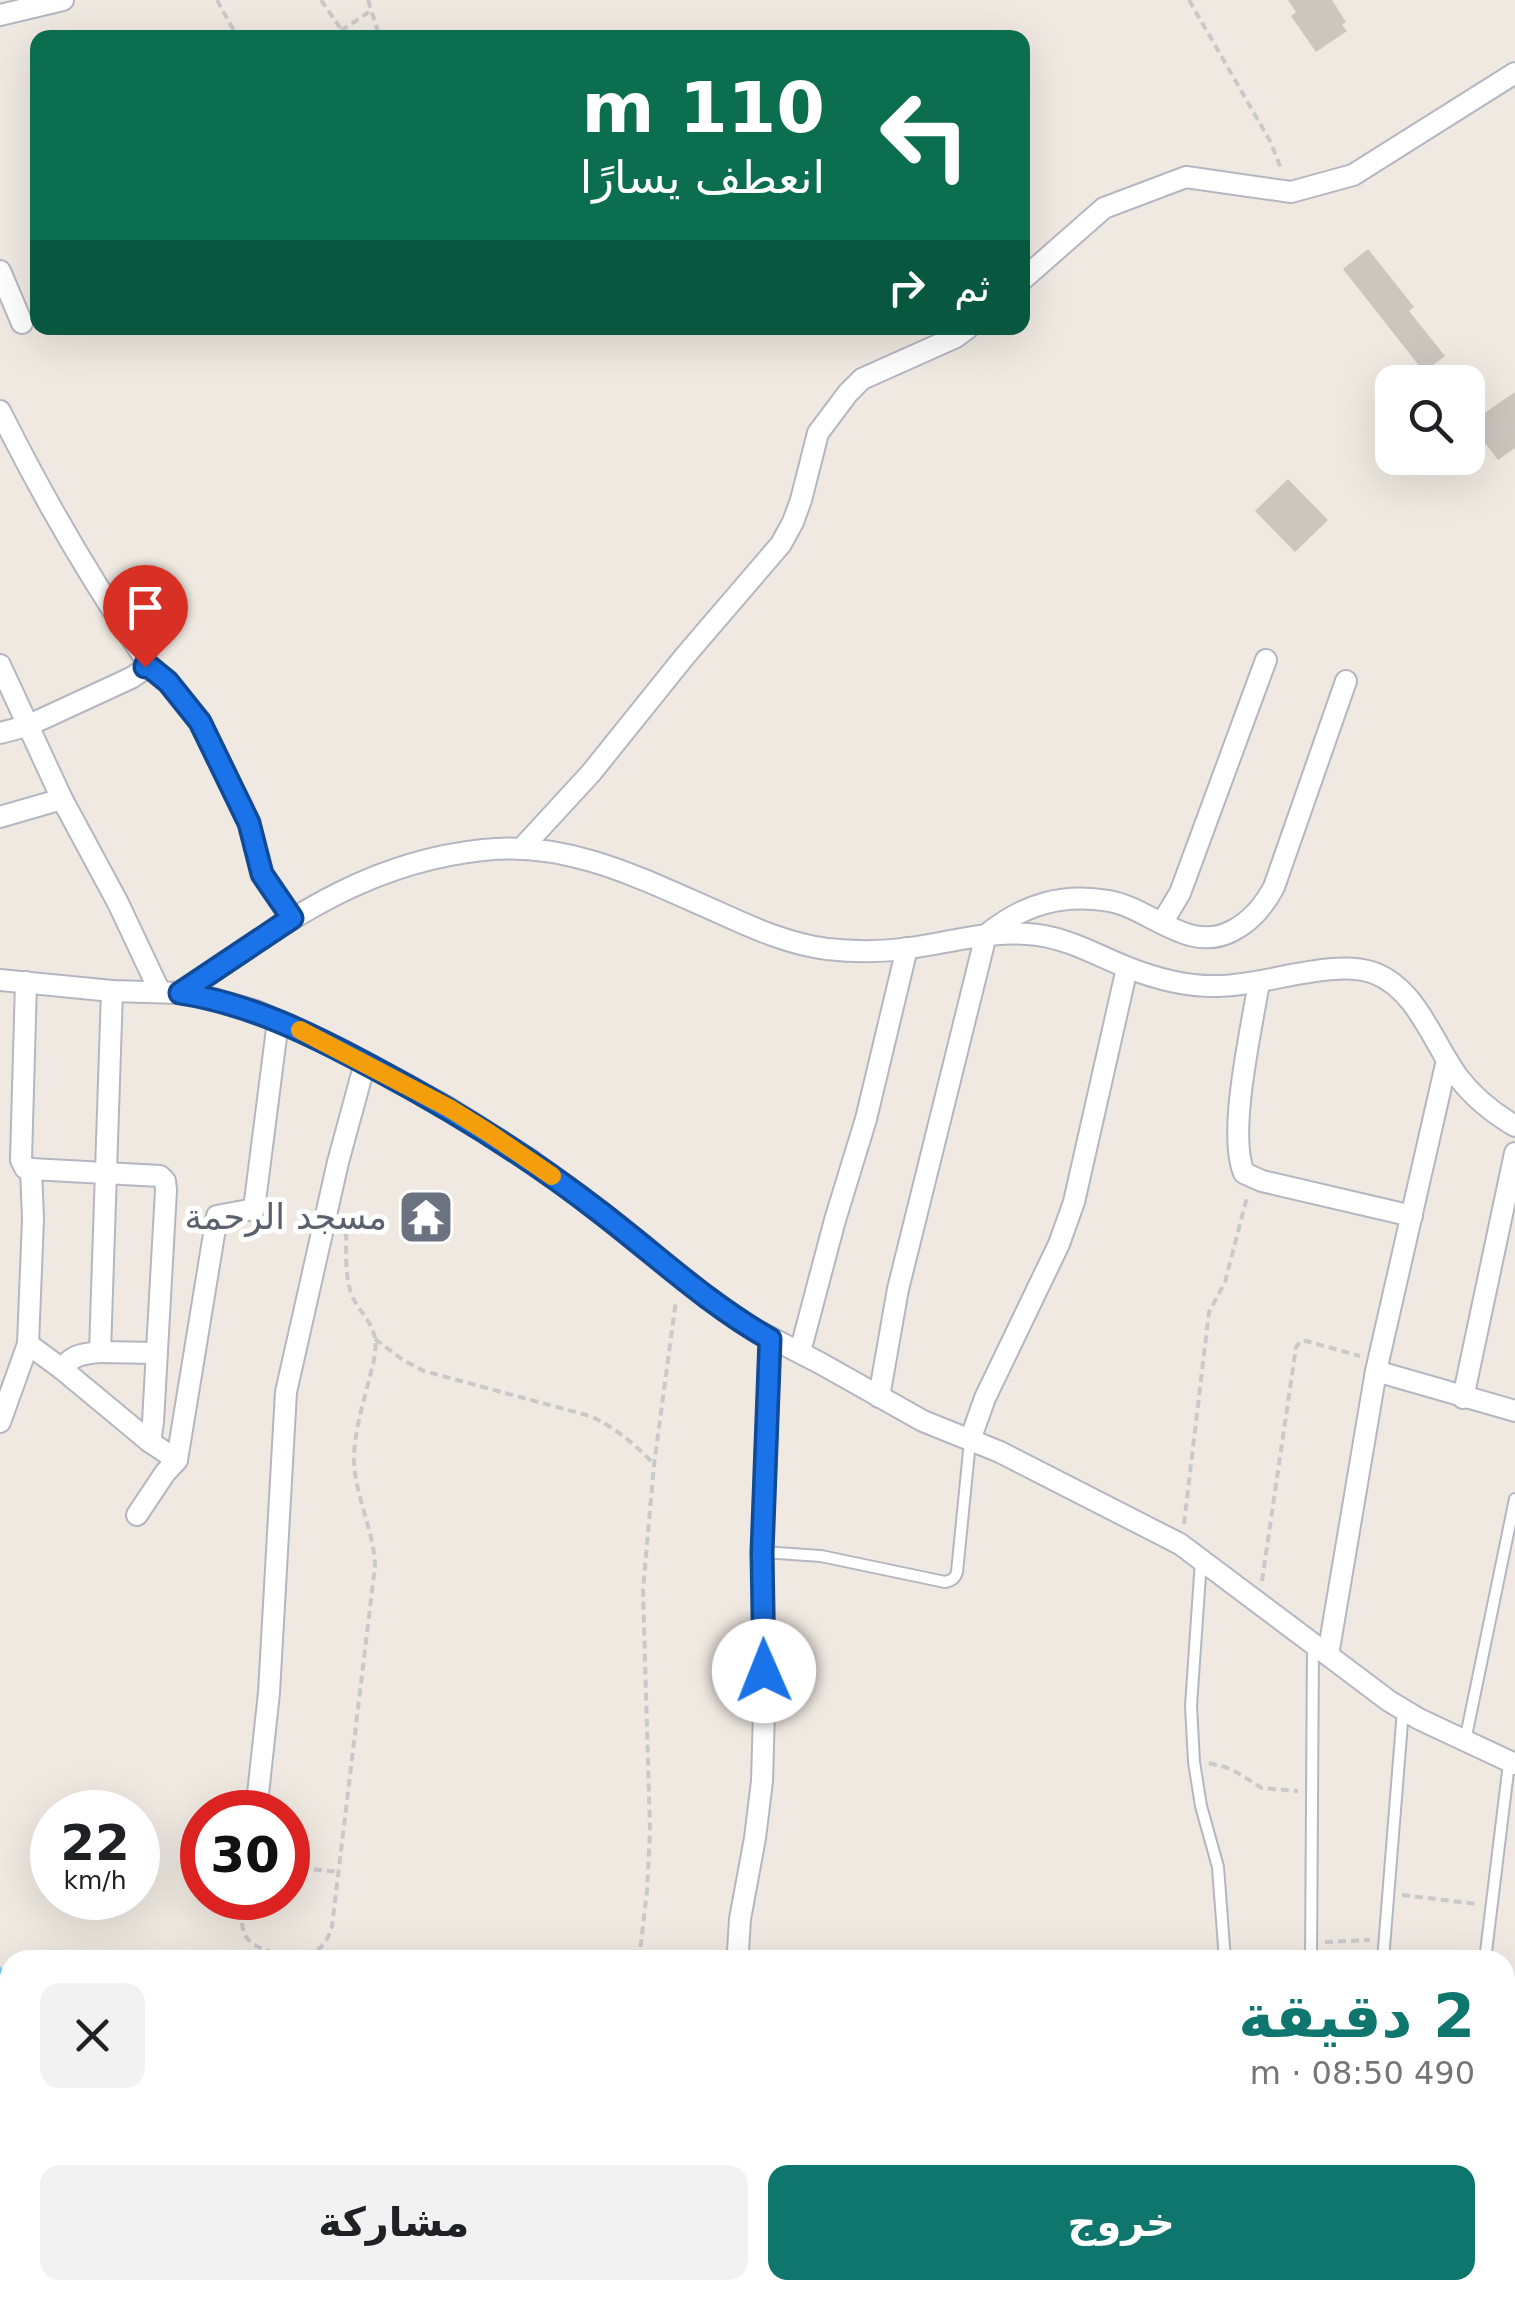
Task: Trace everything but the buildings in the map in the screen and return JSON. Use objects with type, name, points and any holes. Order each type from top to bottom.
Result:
[{"type":"street","points":[[0,15],[33,4],[63,0]]},
{"type":"street","points":[[1030,273],[1104,208],[1186,177],[1291,192],[1352,175],[1515,74]]},
{"type":"street","points":[[0,271],[22,322]]},
{"type":"street","points":[[522,848],[591,773],[781,544],[801,500],[818,434],[840,402],[862,379],[960,335]]},
{"type":"street","points":[[0,411],[32,476],[146,664],[131,678],[27,726],[0,733]]},
{"type":"street","points":[[1162,923],[1180,893],[1266,660]]},
{"type":"street","points":[[0,665],[62,799],[170,992]]},
{"type":"street","points":[[879,1397],[898,1290],[986,935],[1020,911],[1059,901],[1106,901],[1132,908],[1185,934],[1210,938],[1237,929],[1259,911],[1274,887],[1346,681]]},
{"type":"street","points":[[0,817],[62,799]]},
{"type":"street","points":[[170,992],[353,884],[452,853],[522,848],[569,854],[615,867],[750,927],[801,944],[854,951],[907,948],[986,935],[1036,934],[1084,946],[1127,968],[1194,984],[1260,982],[1341,968],[1377,974],[1406,996],[1458,1076],[1484,1104],[1515,1126]]},
{"type":"street","points":[[800,1352],[866,1120],[907,948]]},
{"type":"street","points":[[970,1440],[985,1398],[1059,1244],[1074,1202],[1127,968]]},
{"type":"street","points":[[0,980],[112,991],[170,992],[233,1004],[278,1020],[365,1063],[449,1108],[529,1159],[722,1310],[923,1421],[1000,1452],[1180,1544],[1403,1710],[1512,1763]]},
{"type":"street","points":[[26,982],[21,1160],[25,1168],[160,1176],[165,1181],[150,1442]]},
{"type":"street","points":[[1260,982],[1239,1112],[1241,1168],[1251,1178],[1412,1216]]},
{"type":"street","points":[[100,1352],[112,991]]},
{"type":"street","points":[[137,1516],[164,1473],[177,1460],[217,1216],[254,1209],[278,1020]]},
{"type":"street","points":[[1320,1649],[1447,1060]]},
{"type":"street","points":[[258,1790],[268,1693],[286,1392],[338,1162],[365,1063]]},
{"type":"street","points":[[1463,1398],[1515,1153]]},
{"type":"street","points":[[0,1422],[28,1344],[31,1169]]},
{"type":"street","points":[[738,1950],[762,1781],[762,1552],[770,1339]]},
{"type":"street","points":[[28,1344],[177,1460]]},
{"type":"street","points":[[62,1369],[76,1354],[156,1353]]},
{"type":"street","points":[[1378,1366],[1463,1398],[1515,1411]]},
{"type":"lane","points":[[146,664],[168,682],[200,722],[249,823],[262,874],[292,918]]},
{"type":"lane","points":[[762,1552],[821,1556],[950,1581],[955,1578],[958,1564],[970,1440]]},
{"type":"lane","points":[[1465,1741],[1515,1499]]},
{"type":"lane","points":[[1202,1558],[1191,1706],[1194,1762],[1200,1806],[1218,1867],[1223,1950]]},
{"type":"lane","points":[[1310,1950],[1310,1790],[1320,1649]]},
{"type":"lane","points":[[1384,1950],[1403,1710]]},
{"type":"lane","points":[[1486,1950],[1512,1763]]},
{"type":"path","points":[[217,0],[234,30]]},
{"type":"path","points":[[321,0],[342,30],[372,10]]},
{"type":"path","points":[[368,0],[378,30]]},
{"type":"path","points":[[1189,0],[1270,141],[1291,192]]},
{"type":"path","points":[[1180,1544],[1209,1312],[1225,1282],[1251,1178]]},
{"type":"path","points":[[315,1950],[328,1938],[332,1926],[375,1566],[374,1547],[357,1488],[354,1442],[375,1339],[350,1294],[346,1214]]},
{"type":"path","points":[[640,1950],[650,1831],[644,1590],[654,1464],[680,1276]]},
{"type":"path","points":[[375,1339],[424,1371],[590,1416],[628,1438],[654,1464]]},
{"type":"path","points":[[1259,1602],[1296,1347],[1301,1341],[1306,1342],[1378,1366]]},
{"type":"path","points":[[1194,1762],[1225,1767],[1273,1791],[1310,1790]]},
{"type":"path","points":[[310,1869],[340,1872]]},
{"type":"path","points":[[1388,1893],[1492,1906]]},
{"type":"path","points":[[242,1920],[244,1934],[268,1950]]},
{"type":"path","points":[[1310,1942],[1385,1939]]},
{"type":"slow traffic","points":[[300,1030],[449,1108],[552,1176]]},
{"type":"place","name":"مسجد الرحمة","points":[[426,1217]]},
{"type":"route","points":[[145,667],[146,664],[168,682],[200,722],[249,823],[262,874],[292,918],[180,993],[233,1004],[278,1020],[449,1108],[529,1159],[722,1310],[770,1339],[762,1552],[764,1671]]}]
